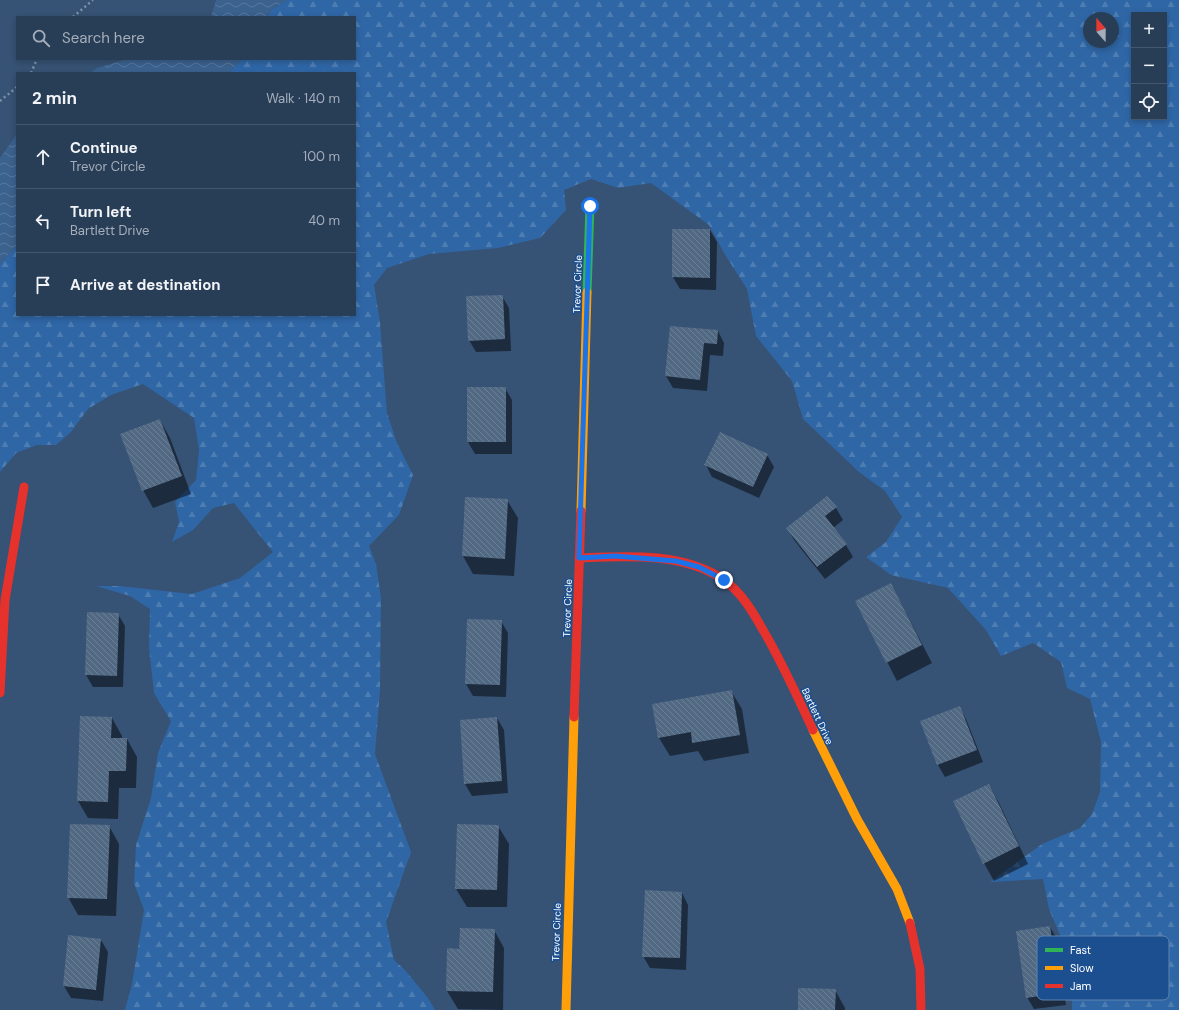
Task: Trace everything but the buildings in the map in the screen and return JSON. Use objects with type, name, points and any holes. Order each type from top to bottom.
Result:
[{"type":"street","name":"Trevor Circle","points":[[566,1010],[590,206]]},
{"type":"street","points":[[0,693],[6,600],[24,487]]},
{"type":"street","name":"Bartlett Drive","points":[[579,558],[615,556],[676,561],[699,567],[724,580],[743,598],[777,654],[834,775],[903,903],[915,939],[920,964],[922,1010]]},
{"type":"path","points":[[74,16],[94,0]]},
{"type":"path","points":[[31,72],[37,60]]},
{"type":"path","points":[[0,101],[16,88]]},
{"type":"green space","points":[[287,0],[1179,0],[1179,1010],[1072,1010],[1072,1000],[1169,1000],[1169,936],[1060,936],[1049,909],[1043,879],[990,882],[1042,844],[1080,828],[1092,814],[1100,792],[1101,742],[1090,699],[1067,688],[1061,662],[1033,643],[1001,656],[986,630],[948,588],[891,575],[866,557],[886,542],[902,517],[885,491],[859,472],[803,419],[792,381],[756,336],[747,289],[724,253],[709,225],[651,183],[618,188],[591,179],[564,190],[566,210],[540,238],[498,248],[429,254],[387,268],[374,285],[380,322],[387,413],[397,443],[413,475],[399,515],[369,546],[376,564],[381,598],[380,690],[375,754],[411,852],[386,922],[394,960],[405,970],[428,998],[435,1010],[125,1010],[132,984],[144,910],[134,883],[136,845],[151,798],[158,753],[171,721],[154,693],[149,648],[150,609],[130,596],[96,586],[120,586],[192,594],[240,578],[273,552],[234,503],[213,508],[193,530],[172,542],[179,522],[175,502],[196,480],[199,450],[194,418],[143,384],[111,395],[88,409],[71,432],[56,445],[37,445],[16,453],[0,472],[0,264],[16,247],[16,316],[356,316],[356,72],[229,72],[241,60],[356,60],[356,16],[268,16],[272,9]]},
{"type":"water","points":[[216,0],[287,0],[272,9],[268,16],[211,16]]},
{"type":"water","points":[[124,60],[241,60],[229,72],[91,72],[97,68]]},
{"type":"water","points":[[16,135],[16,247],[0,264],[0,158]]},
{"type":"traffic: fast","points":[[587,292],[590,206]]},
{"type":"traffic: slow","points":[[581,511],[587,292]]},
{"type":"traffic: slow","points":[[566,1010],[574,717]]},
{"type":"traffic: slow","points":[[813,730],[857,819],[897,889],[910,923]]},
{"type":"traffic: jam","points":[[0,693],[5,600],[24,487]]},
{"type":"traffic: jam","points":[[574,717],[581,511]]},
{"type":"traffic: jam","points":[[579,558],[635,557],[672,560],[691,564],[724,580],[736,590],[755,616],[783,667],[813,730]]},
{"type":"traffic: jam","points":[[910,923],[920,969],[921,1010]]},
{"type":"route","points":[[590,206],[579,558],[615,556],[676,561],[699,567],[724,580]]}]
